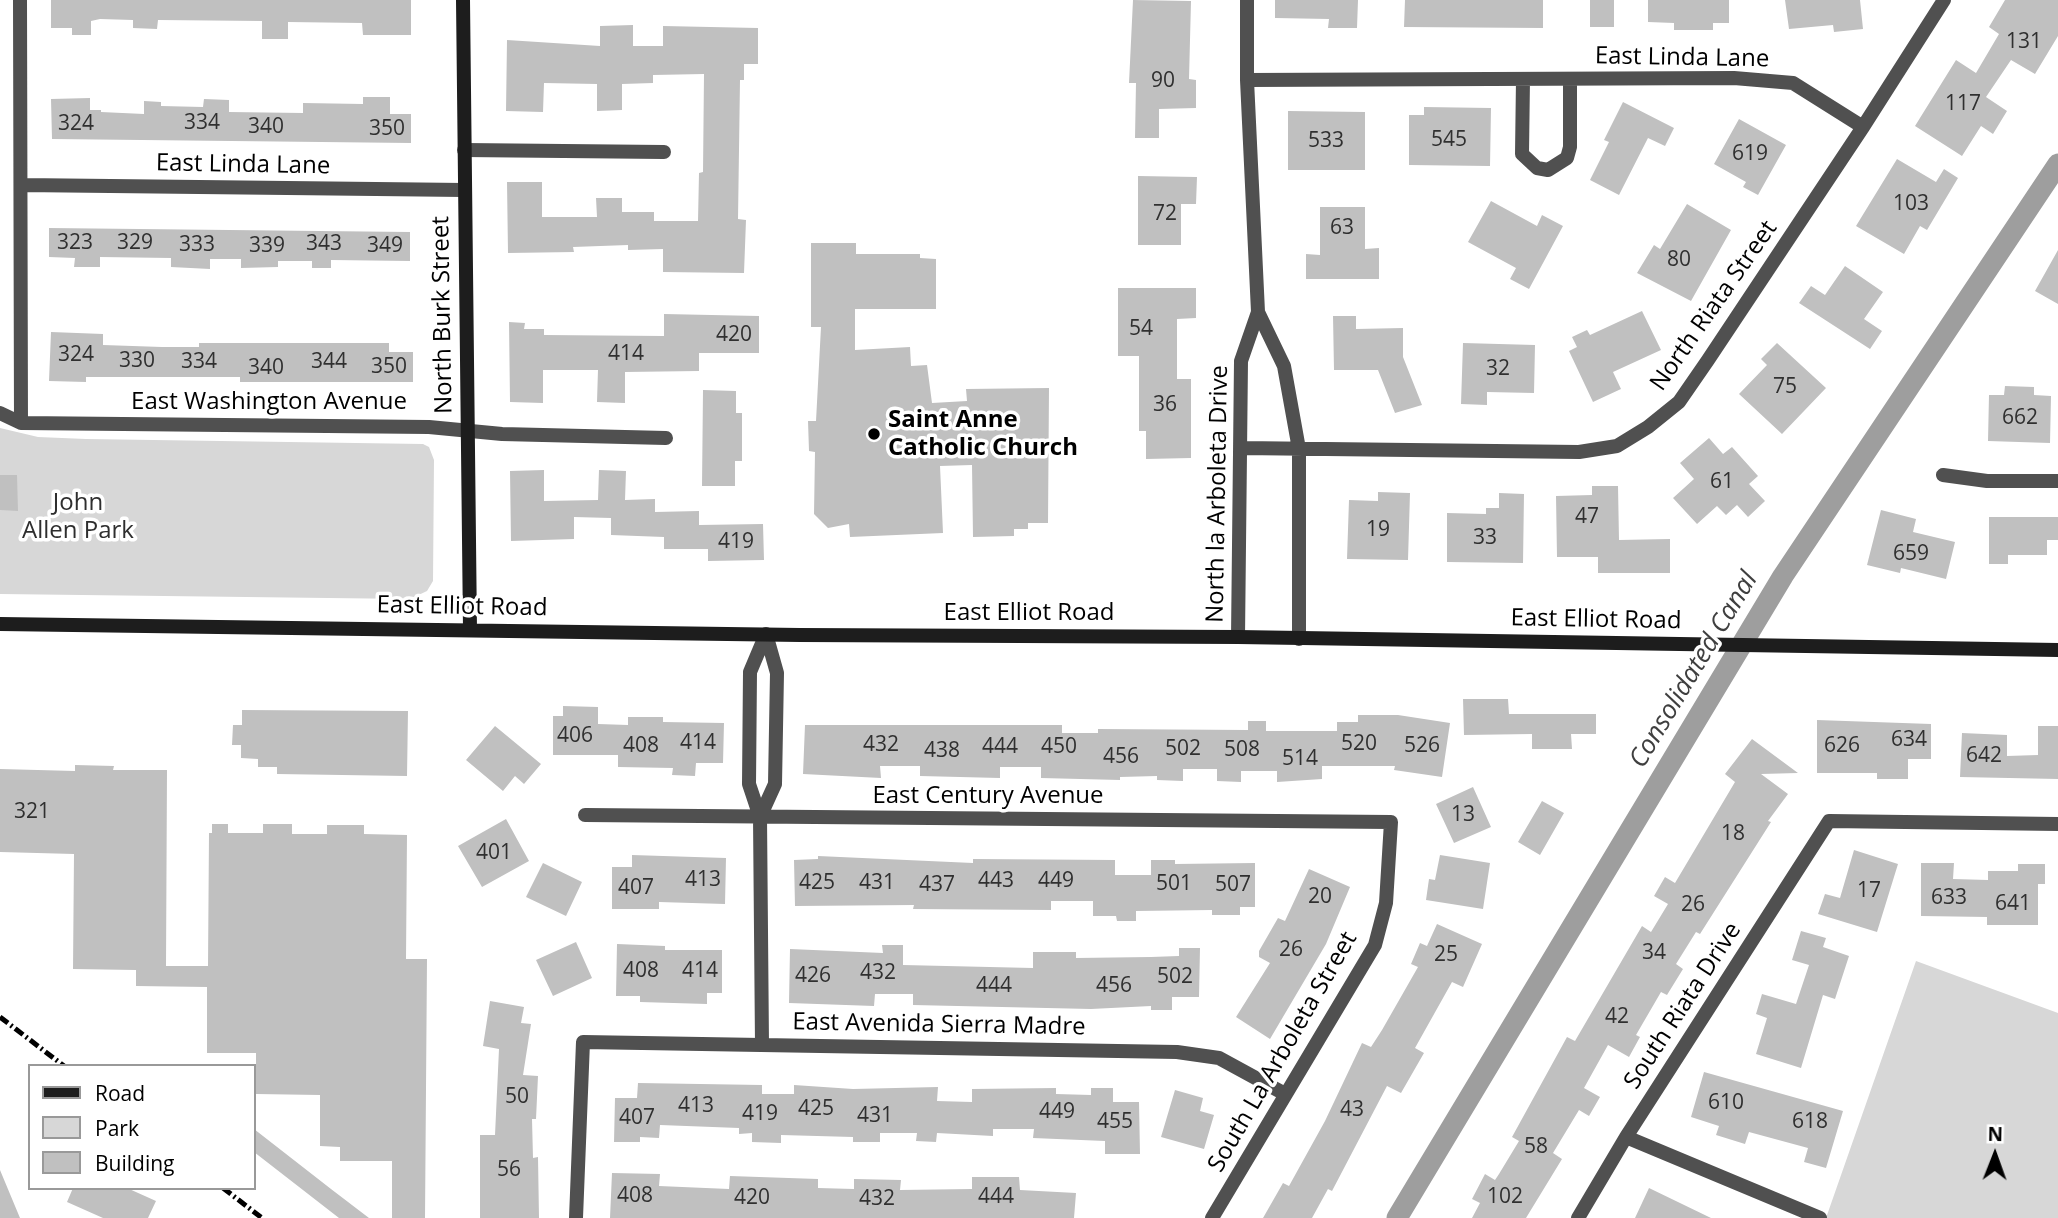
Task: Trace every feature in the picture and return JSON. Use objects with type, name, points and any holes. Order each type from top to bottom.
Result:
[{"type":"main road","name":"North Burk Street","points":[[463,0],[470,629]]},
{"type":"main road","name":"East Elliot Road","points":[[0,624],[1238,637],[2058,650]]},
{"type":"street","points":[[20,0],[21,423]]},
{"type":"street","name":"North la Arboleta Drive","points":[[1238,637],[1241,361],[1258,312],[1247,80],[1247,0]]},
{"type":"street","name":"North Riata Street","points":[[1241,448],[1579,452],[1617,446],[1679,402],[1863,127],[1944,0]]},
{"type":"street","name":"East Linda Lane","points":[[1247,80],[1734,78],[1793,83],[1863,127]]},
{"type":"street","name":"East Linda Lane","points":[[1523,79],[1522,154],[1537,168],[1548,170],[1567,158],[1570,147],[1570,79]]},
{"type":"street","points":[[464,150],[664,152]]},
{"type":"street","name":"East Linda Lane","points":[[22,186],[464,190]]},
{"type":"street","name":"North la Arboleta Drive","points":[[1258,312],[1284,366],[1299,449],[1299,639]]},
{"type":"street","name":"East Washington Avenue","points":[[0,413],[21,423],[429,426],[467,432],[666,438]]},
{"type":"street","points":[[1943,475],[1987,481],[2058,481]]},
{"type":"street","points":[[760,817],[775,784],[777,673],[766,634]]},
{"type":"street","points":[[762,1045],[760,817],[749,784],[750,672],[766,634]]},
{"type":"street","name":"East Century Avenue","points":[[585,815],[1391,822]]},
{"type":"street","name":"South Riata Drive","points":[[1578,1218],[1626,1137],[1829,821],[2058,824]]},
{"type":"street","name":"South La Arboleta Street","points":[[1212,1218],[1375,945],[1386,903],[1391,822]]},
{"type":"street","name":"East Avenida Sierra Madre","points":[[576,1218],[583,1042],[1177,1052],[1219,1058],[1285,1094]]},
{"type":"street","points":[[1626,1137],[1820,1218]]},
{"type":"green space","name":"John Allen Park","points":[[0,428],[38,437],[86,439],[423,444],[429,447],[434,460],[433,581],[427,591],[410,599],[0,594]]},
{"type":"green space","points":[[1916,961],[2058,1013],[2058,1218],[1826,1218]]},
{"type":"building","points":[[51,0],[411,0],[411,35],[363,35],[362,23],[288,22],[288,39],[262,39],[262,21],[158,20],[157,29],[133,28],[133,20],[100,19],[91,21],[91,35],[72,35],[72,28],[51,28]]},
{"type":"building","points":[[1133,0],[1191,1],[1189,79],[1196,80],[1196,108],[1159,109],[1159,138],[1135,138],[1136,83],[1129,83]]},
{"type":"building","points":[[1275,0],[1358,0],[1357,28],[1328,28],[1329,19],[1275,18]]},
{"type":"building","points":[[1405,0],[1543,0],[1543,28],[1404,27]]},
{"type":"building","points":[[1590,0],[1614,0],[1614,27],[1590,27]]},
{"type":"building","points":[[1648,0],[1729,0],[1729,23],[1713,23],[1713,30],[1674,30],[1674,23],[1648,22]]},
{"type":"building","points":[[1785,0],[1860,0],[1863,29],[1834,32],[1833,25],[1789,29]]},
{"type":"building","points":[[2005,0],[2058,0],[2058,36],[2035,74],[2011,60],[1986,97],[2007,111],[1993,134],[1981,126],[1962,156],[1915,126],[1956,60],[1976,73],[1999,34],[1989,27]]},
{"type":"building","points":[[633,25],[633,46],[663,46],[663,26],[758,28],[758,64],[744,64],[744,80],[740,80],[738,219],[746,220],[744,273],[663,272],[663,249],[628,250],[628,245],[573,247],[574,252],[508,253],[507,182],[542,182],[542,217],[597,217],[596,198],[622,198],[622,212],[654,212],[654,221],[698,221],[699,173],[703,172],[704,74],[653,75],[653,83],[622,84],[622,110],[597,111],[597,84],[544,83],[543,112],[506,111],[507,40],[600,46],[600,26]]},
{"type":"building","points":[[363,97],[390,97],[390,114],[411,114],[411,143],[52,139],[51,99],[90,98],[90,110],[101,112],[144,114],[144,101],[161,102],[161,106],[203,107],[204,99],[229,100],[229,112],[303,113],[303,103],[363,104]]},
{"type":"building","points":[[1623,102],[1674,128],[1665,146],[1648,138],[1619,195],[1590,180],[1609,142],[1604,140]]},
{"type":"building","points":[[1424,107],[1491,108],[1490,166],[1409,165],[1409,115],[1424,115]]},
{"type":"building","points":[[1288,111],[1365,112],[1365,170],[1288,170]]},
{"type":"building","points":[[1739,119],[1786,145],[1758,195],[1743,187],[1746,182],[1714,164]]},
{"type":"building","points":[[1897,159],[1936,182],[1944,169],[1958,178],[1927,230],[1920,226],[1904,254],[1856,226]]},
{"type":"building","points":[[1138,176],[1197,177],[1196,204],[1181,204],[1181,245],[1138,245]]},
{"type":"building","points":[[1491,201],[1537,226],[1542,215],[1563,226],[1529,289],[1510,279],[1516,268],[1468,242]]},
{"type":"building","points":[[1687,204],[1731,230],[1691,301],[1637,273],[1654,245],[1660,249]]},
{"type":"building","points":[[1320,207],[1365,207],[1365,249],[1379,248],[1379,279],[1306,279],[1306,254],[1320,255]]},
{"type":"building","points":[[49,228],[410,232],[410,261],[331,260],[331,268],[312,268],[312,261],[278,261],[278,267],[241,268],[241,259],[210,259],[210,269],[171,267],[171,258],[100,257],[100,267],[74,267],[75,258],[49,257]]},
{"type":"building","points":[[811,243],[856,243],[856,254],[920,254],[920,258],[936,259],[936,309],[855,309],[855,350],[910,347],[911,366],[927,365],[932,403],[967,401],[966,389],[1049,388],[1048,523],[1028,523],[1028,529],[1014,529],[1014,536],[973,537],[972,465],[940,466],[943,533],[850,537],[849,524],[828,528],[814,514],[815,452],[809,451],[808,421],[816,421],[821,327],[811,327]]},
{"type":"building","points":[[2058,250],[2058,304],[2035,291]]},
{"type":"building","points":[[1845,266],[1883,292],[1864,319],[1882,331],[1870,349],[1799,303],[1811,286],[1825,295]]},
{"type":"building","points":[[1118,288],[1196,288],[1196,318],[1177,319],[1177,379],[1191,379],[1191,458],[1146,459],[1146,431],[1139,431],[1139,356],[1118,356]]},
{"type":"building","points":[[1642,311],[1661,350],[1613,372],[1621,389],[1593,402],[1569,351],[1577,347],[1572,337],[1587,330],[1590,335]]},
{"type":"building","points":[[664,314],[759,316],[759,353],[699,353],[699,371],[625,372],[625,403],[597,402],[598,370],[543,370],[543,403],[510,402],[509,322],[525,323],[524,329],[544,329],[544,335],[664,336]]},
{"type":"building","points":[[1333,316],[1356,316],[1356,329],[1403,328],[1403,357],[1422,405],[1395,413],[1378,370],[1334,370]]},
{"type":"building","points":[[51,332],[103,334],[103,345],[162,347],[199,347],[199,343],[389,343],[389,352],[413,352],[413,382],[240,382],[240,377],[86,377],[86,382],[49,381]]},
{"type":"building","points":[[1463,343],[1535,345],[1534,393],[1487,392],[1487,405],[1461,404]]},
{"type":"building","points":[[1777,343],[1826,388],[1782,434],[1739,394],[1767,365],[1761,359]]},
{"type":"building","points":[[2005,386],[2034,387],[2034,395],[2051,396],[2050,443],[1988,441],[1989,395],[2004,395]]},
{"type":"building","points":[[703,390],[736,391],[736,413],[742,413],[742,461],[735,461],[735,486],[702,486]]},
{"type":"building","points":[[1709,438],[1723,454],[1732,447],[1758,476],[1749,484],[1765,501],[1748,517],[1737,505],[1726,515],[1717,506],[1697,524],[1673,498],[1694,479],[1680,463]]},
{"type":"building","points":[[544,470],[544,501],[598,500],[599,470],[626,471],[625,500],[655,499],[655,512],[699,511],[699,525],[763,524],[764,560],[708,561],[708,549],[664,549],[664,537],[611,535],[611,518],[574,517],[574,539],[511,541],[510,471]]},
{"type":"building","points":[[0,475],[17,475],[18,511],[0,510]]},
{"type":"building","points":[[1592,486],[1618,486],[1619,540],[1670,539],[1670,573],[1598,573],[1598,557],[1557,557],[1556,496],[1592,495]]},
{"type":"building","points":[[1378,492],[1410,493],[1408,560],[1347,559],[1349,500],[1378,501]]},
{"type":"building","points":[[1499,493],[1524,494],[1523,563],[1447,562],[1447,513],[1486,514],[1486,508],[1499,508]]},
{"type":"building","points":[[1881,510],[1916,519],[1913,532],[1955,542],[1946,579],[1901,568],[1900,573],[1867,565]]},
{"type":"building","points":[[1989,517],[2058,517],[2058,540],[2047,540],[2047,555],[2008,555],[2008,564],[1989,564]]},
{"type":"building","points":[[1463,699],[1508,699],[1509,714],[1596,714],[1596,734],[1571,734],[1572,749],[1532,749],[1532,734],[1464,735]]},
{"type":"building","points":[[563,706],[598,707],[598,724],[628,725],[628,717],[663,717],[663,722],[724,723],[723,763],[696,763],[695,776],[672,775],[673,768],[618,767],[618,755],[553,755],[553,716],[563,716]]},
{"type":"building","points":[[242,710],[408,711],[407,776],[277,774],[277,767],[258,767],[258,759],[241,758],[241,745],[232,745],[233,725],[242,725]]},
{"type":"building","points":[[1358,715],[1398,715],[1450,723],[1442,777],[1394,770],[1395,766],[1322,766],[1322,779],[1277,782],[1277,771],[1241,771],[1241,782],[1217,781],[1217,769],[1183,769],[1183,781],[1157,780],[1157,776],[1120,777],[1120,780],[1041,778],[1041,767],[1000,767],[1000,778],[920,776],[920,766],[880,766],[881,778],[803,774],[805,725],[1062,725],[1062,733],[1098,733],[1098,729],[1248,730],[1248,721],[1266,721],[1266,731],[1337,731],[1337,722],[1358,722]]},
{"type":"building","points":[[1817,720],[1931,724],[1931,759],[1908,759],[1908,779],[1877,779],[1877,773],[1817,773]]},
{"type":"building","points":[[495,726],[541,764],[524,784],[515,776],[503,791],[466,760]]},
{"type":"building","points":[[2038,726],[2058,726],[2058,779],[1960,777],[1962,733],[2007,735],[2007,756],[2038,755]]},
{"type":"building","points":[[1752,739],[1798,773],[1761,774],[1788,794],[1768,821],[1771,822],[1700,934],[1696,932],[1676,964],[1683,969],[1667,995],[1661,992],[1636,1035],[1640,1037],[1629,1057],[1608,1045],[1584,1088],[1600,1097],[1589,1116],[1579,1110],[1553,1153],[1562,1159],[1526,1218],[1472,1218],[1480,1203],[1472,1199],[1485,1174],[1495,1180],[1519,1141],[1512,1137],[1567,1037],[1575,1041],[1642,926],[1651,932],[1668,904],[1654,896],[1665,877],[1675,883],[1735,782],[1725,774]]},
{"type":"building","points":[[75,765],[114,766],[113,770],[167,770],[166,966],[208,966],[209,833],[212,833],[212,824],[228,824],[228,833],[263,833],[263,824],[292,824],[292,834],[327,834],[327,825],[364,825],[364,834],[407,835],[406,959],[427,959],[425,1218],[392,1218],[392,1161],[340,1161],[340,1147],[320,1146],[320,1095],[256,1094],[256,1053],[207,1053],[207,987],[136,986],[136,970],[73,969],[74,854],[0,852],[0,769],[75,771]]},
{"type":"building","points":[[1473,787],[1491,827],[1454,843],[1436,804]]},
{"type":"building","points":[[1542,801],[1564,813],[1540,855],[1518,842]]},
{"type":"building","points":[[506,819],[529,861],[482,887],[458,846]]},
{"type":"building","points":[[1854,850],[1898,864],[1877,932],[1818,914],[1825,894],[1840,898]]},
{"type":"building","points":[[632,855],[726,858],[725,904],[659,902],[659,909],[612,909],[612,867],[632,867]]},
{"type":"building","points":[[1440,855],[1490,863],[1483,909],[1426,900],[1429,879],[1435,880]]},
{"type":"building","points":[[818,856],[973,863],[973,859],[1115,860],[1115,875],[1151,875],[1151,860],[1175,860],[1175,864],[1255,863],[1255,907],[1240,907],[1240,915],[1212,915],[1212,910],[1136,911],[1136,921],[1117,921],[1116,916],[1093,916],[1093,901],[1051,901],[1051,910],[913,909],[914,905],[795,906],[794,860],[818,859]]},
{"type":"building","points":[[543,863],[582,882],[566,916],[526,897]]},
{"type":"building","points":[[1921,863],[1954,863],[1953,879],[1988,880],[1988,871],[2018,871],[2018,864],[2045,864],[2045,884],[2038,884],[2038,925],[1987,925],[1987,917],[1921,916]]},
{"type":"building","points":[[1309,869],[1350,887],[1326,944],[1270,1039],[1236,1017],[1270,963],[1259,957],[1259,951],[1278,918],[1285,921]]},
{"type":"building","points":[[1437,924],[1482,944],[1463,987],[1452,982],[1415,1048],[1424,1053],[1401,1093],[1387,1086],[1332,1191],[1328,1189],[1312,1218],[1263,1218],[1283,1183],[1289,1186],[1325,1121],[1362,1043],[1371,1047],[1382,1030],[1418,967],[1411,964],[1420,943],[1427,946]]},
{"type":"building","points":[[1801,931],[1826,938],[1823,947],[1849,956],[1835,999],[1823,995],[1801,1068],[1756,1054],[1767,1018],[1756,1014],[1762,994],[1796,1004],[1809,965],[1792,960]]},
{"type":"building","points":[[576,942],[592,978],[553,996],[536,960]]},
{"type":"building","points":[[617,944],[665,946],[665,950],[722,950],[722,993],[707,993],[707,1004],[640,1002],[640,996],[616,996]]},
{"type":"building","points":[[882,945],[903,945],[903,965],[1033,968],[1033,952],[1076,952],[1076,958],[1151,957],[1179,956],[1179,948],[1200,948],[1199,997],[1172,997],[1172,1010],[1151,1010],[1151,1006],[1091,1009],[913,1005],[913,994],[875,994],[874,1006],[789,1003],[790,949],[883,953]]},
{"type":"building","points":[[490,1001],[524,1007],[521,1023],[531,1024],[523,1075],[538,1076],[536,1119],[532,1119],[533,1158],[538,1157],[539,1218],[480,1218],[480,1135],[495,1135],[499,1049],[483,1046]]},
{"type":"building","points":[[1704,1072],[1843,1111],[1826,1168],[1804,1162],[1808,1148],[1749,1132],[1745,1144],[1716,1135],[1719,1126],[1691,1117]]},
{"type":"building","points":[[638,1083],[762,1085],[762,1094],[794,1094],[794,1085],[853,1089],[938,1087],[937,1101],[972,1102],[972,1089],[1056,1088],[1056,1094],[1091,1095],[1091,1088],[1113,1088],[1113,1102],[1139,1102],[1140,1154],[1105,1154],[1105,1141],[1033,1138],[1034,1129],[993,1129],[993,1136],[937,1133],[936,1142],[916,1141],[917,1133],[880,1133],[880,1142],[853,1142],[853,1137],[781,1135],[781,1143],[752,1142],[752,1133],[739,1134],[739,1128],[660,1125],[659,1138],[640,1137],[640,1142],[614,1142],[615,1098],[637,1098]]},
{"type":"building","points":[[1175,1090],[1203,1098],[1200,1111],[1214,1115],[1204,1149],[1161,1137]]},
{"type":"building","points":[[256,1131],[369,1218],[339,1218],[256,1154]]},
{"type":"building","points":[[0,1170],[20,1218],[0,1218]]},
{"type":"building","points":[[612,1173],[660,1174],[659,1186],[729,1189],[730,1176],[818,1179],[818,1188],[854,1189],[854,1179],[901,1180],[900,1190],[972,1189],[972,1177],[1019,1177],[1020,1190],[1076,1193],[1074,1218],[610,1218]]},
{"type":"building","points":[[1649,1188],[1711,1218],[1635,1218]]},
{"type":"building","points":[[72,1190],[131,1190],[156,1201],[148,1218],[103,1218],[67,1202]]},
{"type":"waterway","name":"Consolidated Canal","points":[[1397,1218],[1783,576],[2058,164]]},
{"type":"railway","points":[[0,1017],[61,1064]]},
{"type":"railway","points":[[226,1190],[262,1218]]},
{"type":"place","name":"Saint Anne Catholic Church","points":[[874,434]]}]
